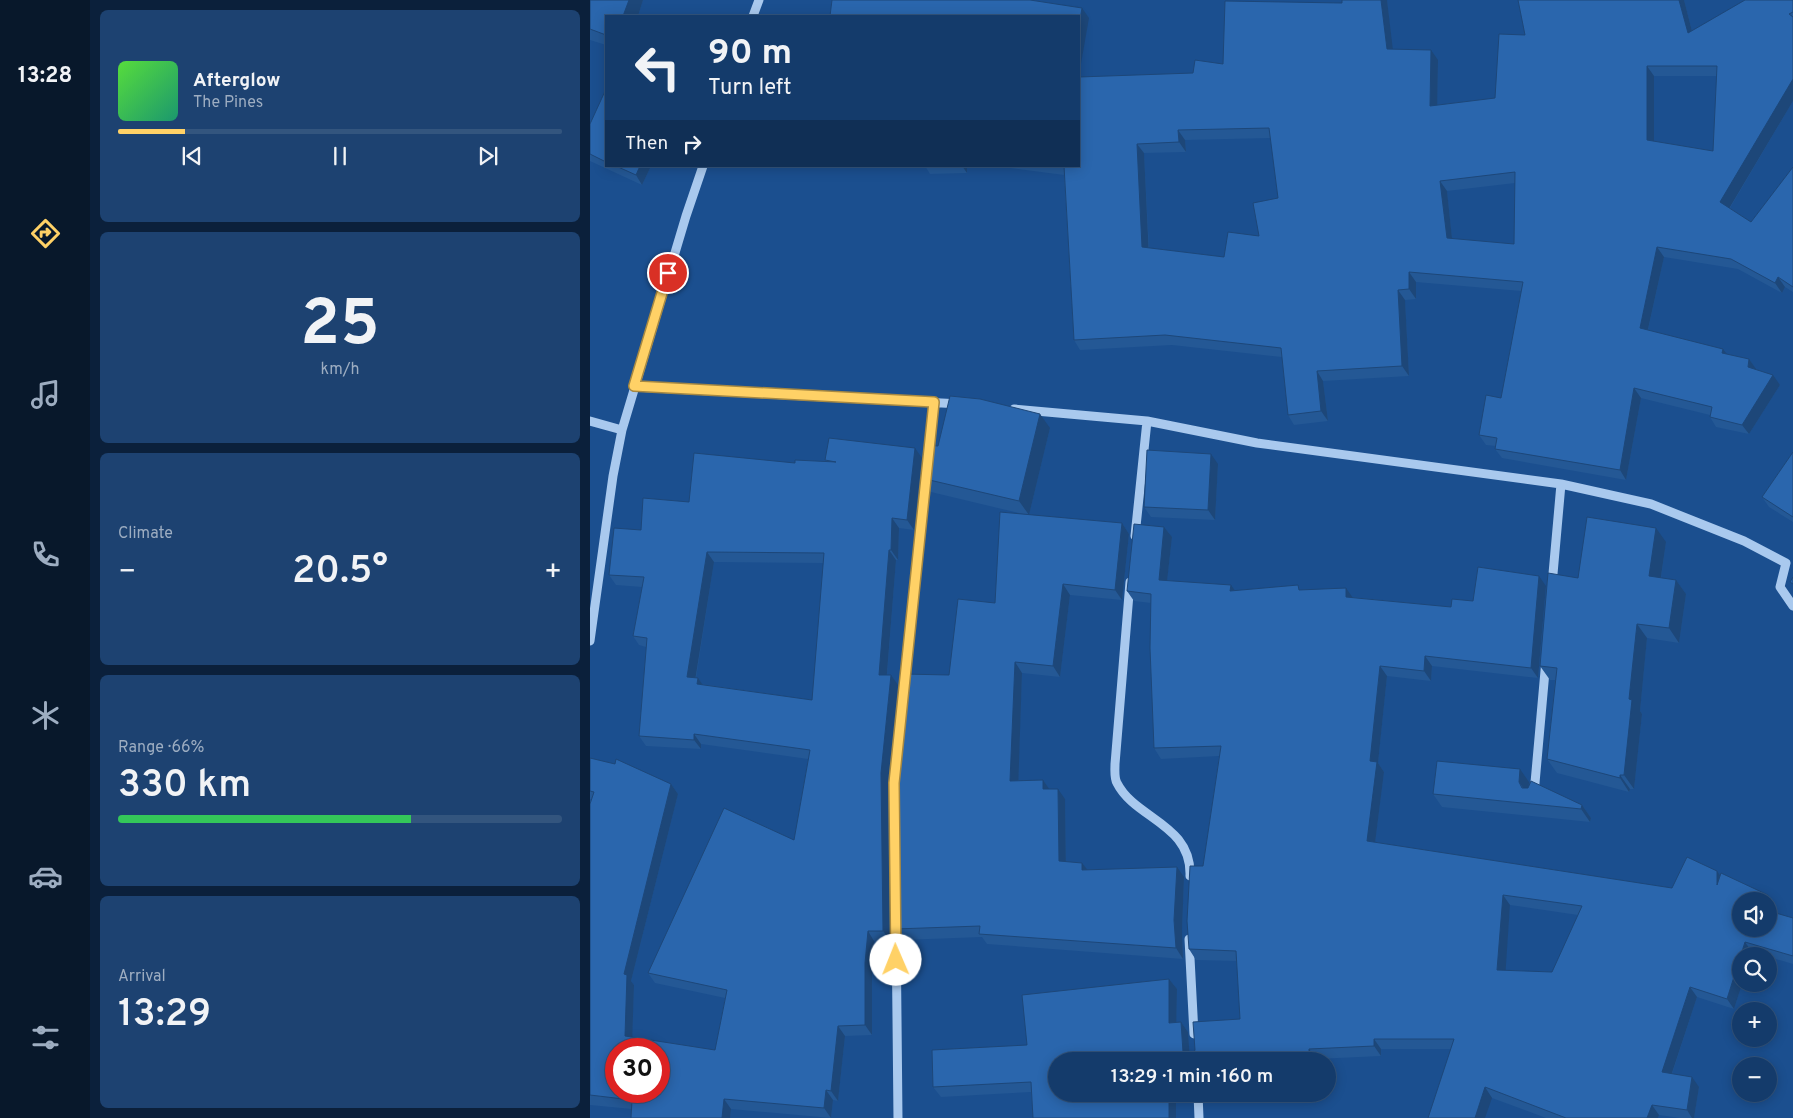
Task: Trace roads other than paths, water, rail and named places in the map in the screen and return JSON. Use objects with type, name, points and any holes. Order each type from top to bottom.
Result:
[{"type":"street","points":[[753,15],[759,0]]},
{"type":"street","points":[[590,641],[613,476],[622,430],[686,216],[703,167]]},
{"type":"street","points":[[634,386],[973,405]]},
{"type":"street","points":[[904,690],[934,402]]},
{"type":"street","points":[[1002,408],[1147,421],[1257,443],[1561,484],[1651,504],[1744,541],[1790,562],[1780,587],[1793,606]]},
{"type":"street","points":[[590,421],[622,430]]},
{"type":"street","points":[[1134,545],[1147,421]]},
{"type":"street","points":[[1552,591],[1561,484]]},
{"type":"street","points":[[1131,574],[1115,764],[1116,781],[1127,797],[1160,821],[1186,848],[1191,864],[1190,883]]},
{"type":"street","points":[[1534,795],[1547,649]]},
{"type":"street","points":[[896,911],[898,1118]]},
{"type":"street","points":[[1188,931],[1195,1043]]},
{"type":"street","points":[[1198,1102],[1199,1118]]}]
